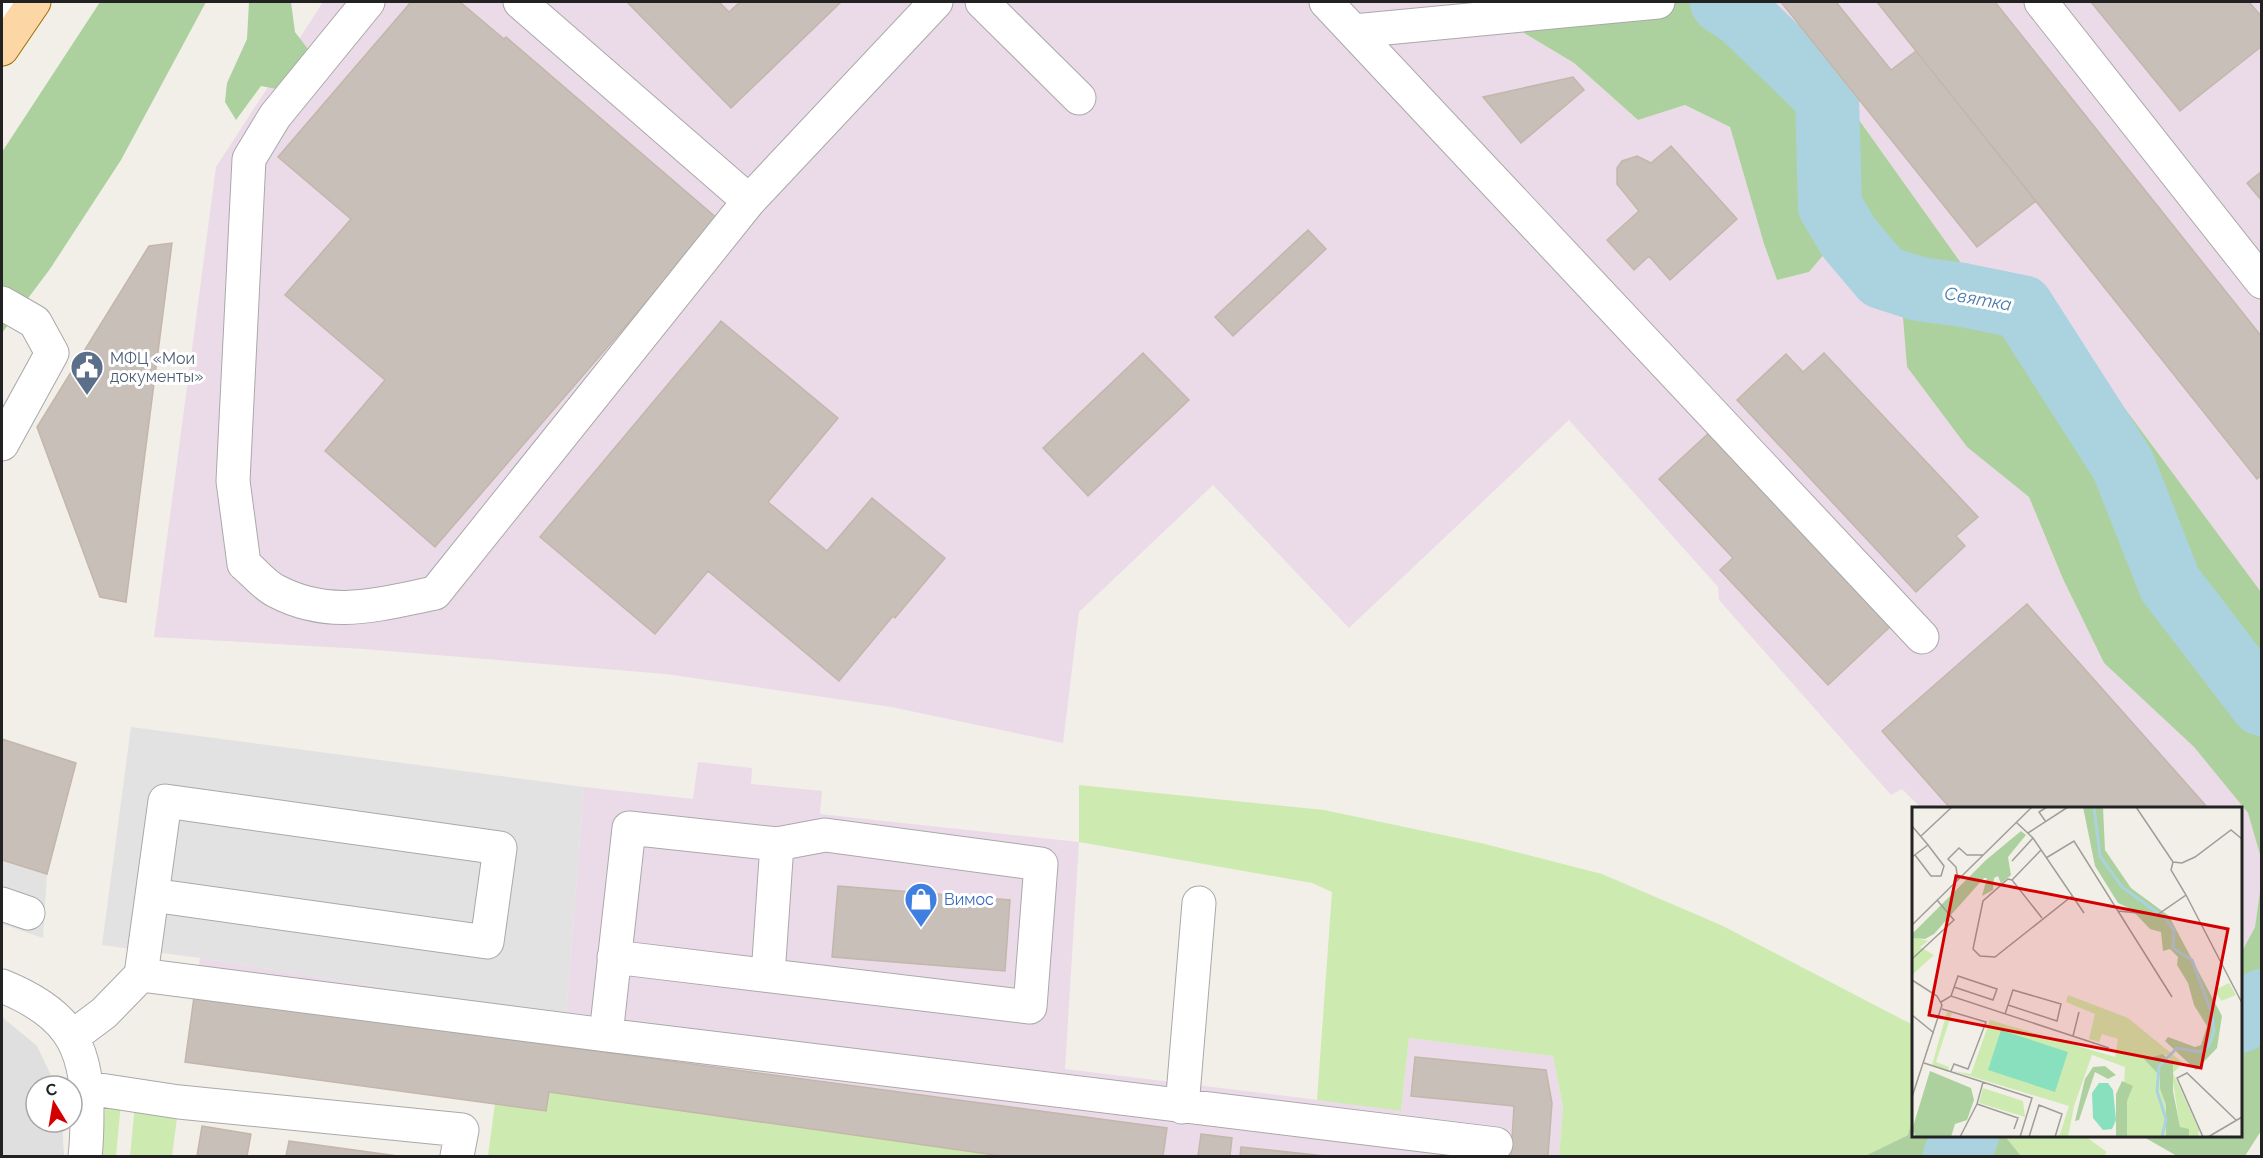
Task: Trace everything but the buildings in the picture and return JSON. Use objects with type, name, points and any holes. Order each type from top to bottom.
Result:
[{"type":"street","points":[[368,2],[275,116],[249,159],[233,481],[244,564],[274,591],[313,605],[355,609],[435,592],[749,201],[936,2]]},
{"type":"street","points":[[520,2],[749,201]]},
{"type":"street","points":[[981,2],[1079,98]]},
{"type":"street","points":[[1326,2],[1922,638]]},
{"type":"street","points":[[1354,31],[1658,2]]},
{"type":"street","points":[[2041,2],[2262,282]]},
{"type":"street","points":[[2,303],[35,322],[52,353],[2,444]]},
{"type":"street","points":[[72,1037],[104,1013],[141,975],[152,895],[165,801],[500,848],[487,942],[152,895]]},
{"type":"street","points":[[606,1035],[614,957],[629,828],[777,844],[825,835],[1041,864],[1030,1007],[614,957]]},
{"type":"street","points":[[768,975],[777,844]]},
{"type":"street","points":[[1182,1107],[1199,903]]},
{"type":"street","points":[[141,975],[1182,1107],[1496,1143]]},
{"type":"street","points":[[2,986],[28,996],[56,1016],[72,1037],[83,1061],[87,1088],[85,1156]]},
{"type":"street","points":[[87,1088],[179,1102],[462,1130],[457,1156]]},
{"type":"shaded area","points":[[323,2],[1472,2],[1574,63],[1638,120],[1685,105],[1730,127],[1764,244],[1777,280],[1809,272],[1826,252],[1903,306],[1907,367],[1967,447],[2029,497],[2063,579],[2104,663],[2194,747],[2248,813],[2261,858],[2261,884],[2255,927],[2242,951],[2242,807],[1920,807],[1902,789],[1891,795],[1719,600],[1718,587],[1569,420],[1349,628],[1213,485],[1079,612],[1063,743],[891,707],[666,674],[364,649],[154,637],[216,167]]},
{"type":"shaded area","points":[[1775,2],[2261,2],[2261,592],[2043,298],[1961,263]]},
{"type":"shaded area","points":[[131,727],[584,787],[566,1017],[200,958],[102,945]]},
{"type":"shaded area","points":[[698,762],[752,768],[751,784],[822,791],[820,814],[1079,842],[1065,1069],[1401,1110],[1409,1038],[1553,1056],[1563,1108],[1559,1156],[1002,1156],[549,1092],[546,1111],[194,997],[200,958],[566,1017],[584,787],[693,799]]},
{"type":"shaded area","points":[[2,860],[47,874],[43,938],[2,924]]},
{"type":"shaded area","points":[[2,1017],[37,1046],[50,1074],[24,1074],[24,1134],[63,1134],[64,1156],[2,1156]]},
{"type":"green space","points":[[100,2],[206,2],[121,160],[50,269],[2,333],[2,152]]},
{"type":"green space","points":[[249,2],[291,2],[295,32],[314,57],[287,91],[261,86],[236,120],[225,102],[227,83],[247,39]]},
{"type":"green space","points":[[1472,2],[1775,2],[1961,263],[2043,298],[2261,592],[2261,858],[2248,813],[2194,747],[2104,663],[2063,579],[2029,497],[1967,447],[1907,367],[1902,305],[1826,252],[1809,272],[1777,280],[1764,244],[1730,127],[1685,105],[1638,120],[1574,63]]},
{"type":"green space","points":[[1079,785],[1324,810],[1481,843],[1602,874],[1723,926],[1912,1024],[1912,1119],[1908,1135],[1865,1156],[1559,1156],[1563,1108],[1553,1056],[1409,1038],[1401,1111],[1317,1100],[1332,892],[1312,883],[1079,842]]},
{"type":"green space","points":[[2261,884],[2261,1131],[2245,1156],[2177,1156],[2144,1137],[2242,1137],[2242,951],[2255,927]]},
{"type":"green space","points":[[549,1092],[1002,1156],[488,1156],[495,1103]]},
{"type":"green space","points":[[121,1103],[116,1156],[99,1156],[106,1104]]},
{"type":"green space","points":[[135,1104],[178,1110],[172,1156],[130,1156]]},
{"type":"green space","points":[[1912,1119],[1912,1137],[2006,1137],[2021,1156],[1865,1156],[1908,1135]]},
{"type":"green space","points":[[2006,1137],[2086,1137],[2107,1152],[2104,1156],[2021,1156]]},
{"type":"waterway","name":"Святка","points":[[1722,2],[1742,15],[1827,97],[1830,206],[1849,238],[1882,277],[1919,289],[2022,307],[2123,465],[2170,584],[2262,704]]},
{"type":"waterway","name":"Святка","points":[[2242,1019],[2262,1001]]},
{"type":"waterway","name":"Святка","points":[[1955,1156],[1966,1137]]},
{"type":"place","name":"МФЦ «Мои документы»","points":[[87,396]]},
{"type":"place","name":"Вимос","points":[[921,928]]}]
